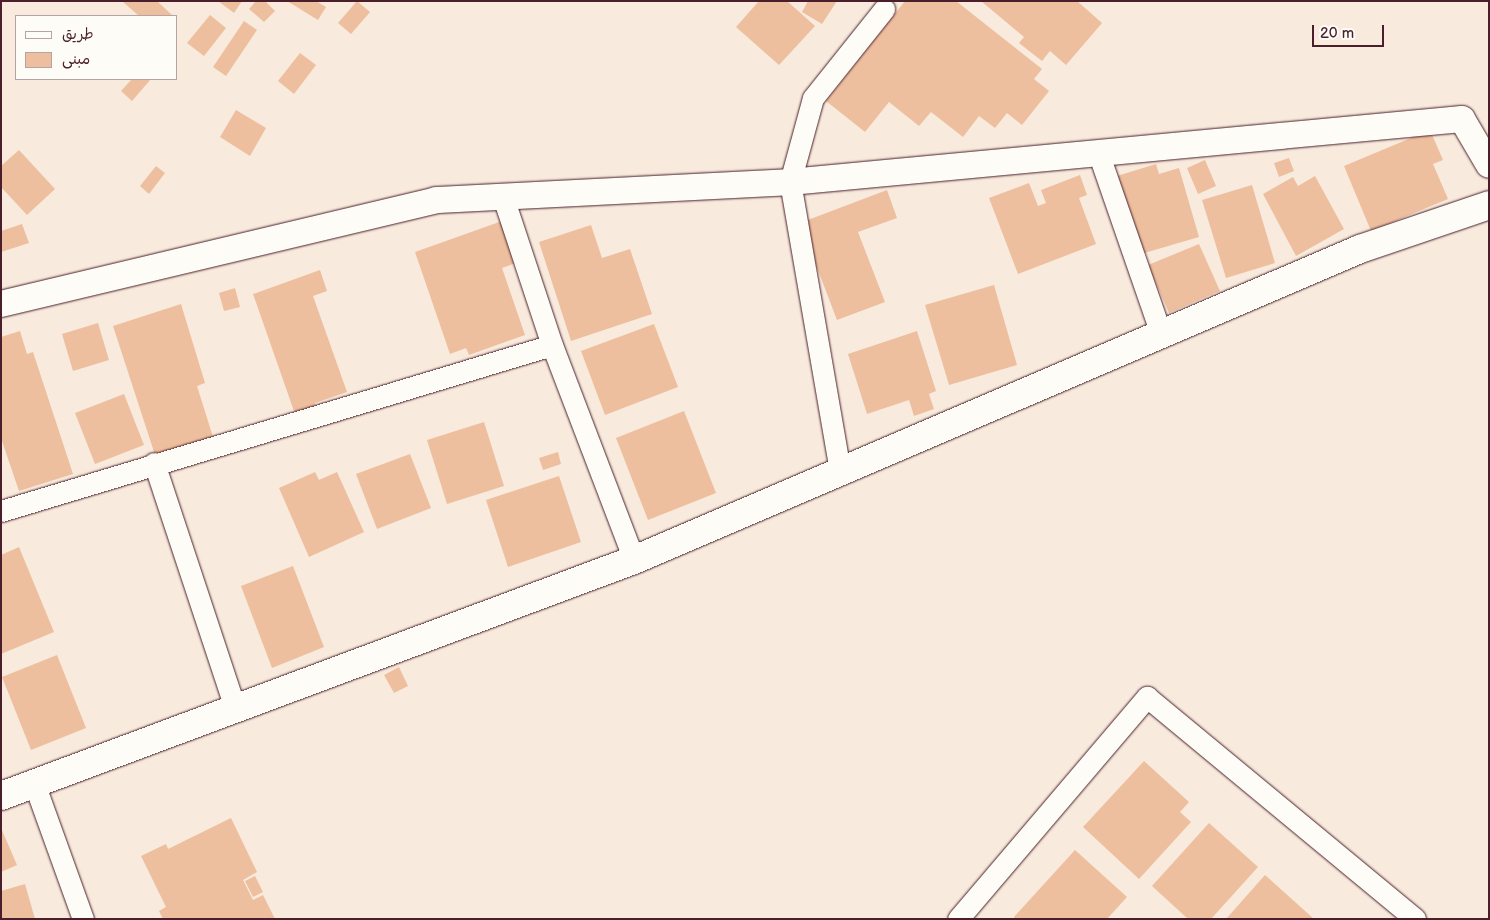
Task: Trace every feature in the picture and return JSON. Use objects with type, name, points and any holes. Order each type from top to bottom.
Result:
[{"type":"main road","points":[[1,796],[634,560],[1360,249],[1489,205]]},
{"type":"street","points":[[840,471],[790,182],[813,98],[884,9]]},
{"type":"street","points":[[1,304],[436,200],[790,182],[1098,152],[1462,120],[1489,165]]},
{"type":"street","points":[[1098,152],[1161,334]]},
{"type":"street","points":[[504,197],[552,345],[634,560]]},
{"type":"street","points":[[1,511],[154,463],[552,345]]},
{"type":"street","points":[[154,463],[235,708]]},
{"type":"street","points":[[965,917],[1147,697],[1415,919]]},
{"type":"street","points":[[34,783],[83,919]]},
{"type":"building","points":[[122,1],[157,1],[172,15],[138,15]]},
{"type":"building","points":[[218,1],[242,1],[234,13]]},
{"type":"building","points":[[256,1],[265,1],[275,11],[264,22],[249,9]]},
{"type":"building","points":[[287,1],[316,1],[326,7],[318,20]]},
{"type":"building","points":[[357,1],[370,12],[351,34],[338,23]]},
{"type":"building","points":[[759,1],[787,1],[815,26],[779,65],[736,27]]},
{"type":"building","points":[[808,1],[837,1],[822,24],[802,12]]},
{"type":"building","points":[[905,1],[956,1],[1042,69],[1034,79],[1049,91],[1022,125],[1007,113],[995,128],[979,116],[963,137],[931,112],[919,126],[889,102],[865,132],[826,101]]},
{"type":"building","points":[[981,1],[1077,1],[1102,23],[1066,65],[1050,51],[1042,61],[1019,43],[1024,37]]},
{"type":"building","points":[[210,15],[226,28],[204,56],[187,43]]},
{"type":"building","points":[[244,21],[257,30],[226,76],[213,67]]},
{"type":"building","points":[[300,53],[316,65],[294,94],[278,81]]},
{"type":"building","points":[[131,80],[150,80],[132,101],[121,91]]},
{"type":"building","points":[[236,110],[266,128],[250,156],[220,137]]},
{"type":"building","points":[[1430,130],[1443,160],[1433,164],[1448,199],[1371,231],[1344,166]]},
{"type":"building","points":[[19,150],[55,189],[27,215],[1,187],[1,166]]},
{"type":"building","points":[[1289,158],[1294,171],[1279,177],[1274,163]]},
{"type":"building","points":[[1205,160],[1216,186],[1198,194],[1187,168]]},
{"type":"building","points":[[1156,164],[1159,174],[1179,168],[1199,237],[1141,254],[1117,176]]},
{"type":"building","points":[[156,166],[165,173],[149,194],[140,186]]},
{"type":"building","points":[[1080,175],[1087,195],[1079,198],[1096,244],[1018,274],[989,198],[1029,183],[1038,206],[1046,203],[1041,190]]},
{"type":"building","points":[[1315,176],[1344,229],[1296,256],[1263,194],[1293,177],[1298,186]]},
{"type":"building","points":[[1252,185],[1275,263],[1226,278],[1202,200]]},
{"type":"building","points":[[887,190],[897,218],[858,232],[885,302],[837,320],[800,223]]},
{"type":"building","points":[[502,221],[516,263],[502,268],[525,335],[469,355],[466,348],[450,354],[415,252]]},
{"type":"building","points":[[22,224],[29,243],[1,252],[1,231]]},
{"type":"building","points":[[591,225],[602,258],[630,249],[652,314],[571,341],[539,242]]},
{"type":"building","points":[[1199,244],[1220,291],[1169,313],[1148,265]]},
{"type":"building","points":[[320,270],[327,291],[313,296],[347,392],[315,403],[316,406],[295,414],[253,294]]},
{"type":"building","points":[[994,285],[1017,365],[949,385],[925,305]]},
{"type":"building","points":[[235,288],[240,307],[224,311],[219,293]]},
{"type":"building","points":[[181,304],[205,383],[197,386],[213,437],[155,455],[113,326]]},
{"type":"building","points":[[98,323],[109,360],[73,371],[62,334]]},
{"type":"building","points":[[654,324],[678,387],[605,415],[581,351]]},
{"type":"building","points":[[20,331],[27,354],[33,352],[73,474],[19,491],[1,438],[1,337]]},
{"type":"building","points":[[917,331],[936,391],[929,394],[934,409],[914,416],[909,400],[867,414],[848,354]]},
{"type":"building","points":[[124,394],[144,445],[95,464],[75,413]]},
{"type":"building","points":[[684,411],[716,493],[648,520],[616,438]]},
{"type":"building","points":[[484,422],[504,486],[447,504],[427,440]]},
{"type":"building","points":[[558,452],[561,464],[543,470],[539,458]]},
{"type":"building","points":[[410,454],[431,508],[377,529],[356,474]]},
{"type":"building","points":[[315,472],[319,480],[337,472],[364,532],[309,557],[279,488]]},
{"type":"building","points":[[559,476],[581,542],[508,567],[486,500]]},
{"type":"building","points":[[19,547],[54,632],[1,654],[1,555]]},
{"type":"building","points":[[293,566],[324,647],[272,668],[241,586]]},
{"type":"building","points":[[57,655],[86,728],[31,750],[2,677]]},
{"type":"building","points":[[399,667],[408,686],[394,693],[384,675]]},
{"type":"building","points":[[1144,761],[1189,802],[1180,812],[1191,822],[1139,879],[1083,827]]},
{"type":"building","points":[[231,818],[257,872],[243,880],[253,900],[263,895],[275,919],[163,919],[159,911],[166,907],[141,856],[166,844],[168,849]]},
{"type":"building","points":[[1209,823],[1258,867],[1211,919],[1188,919],[1152,886]]},
{"type":"building","points":[[1,828],[17,865],[1,872]]},
{"type":"building","points":[[1075,850],[1127,897],[1107,919],[1015,919],[1014,917]]},
{"type":"building","points":[[1265,875],[1314,919],[1226,919]]},
{"type":"building","points":[[255,876],[263,892],[253,897],[245,881]]},
{"type":"building","points":[[25,884],[35,919],[1,919],[1,891]]}]
